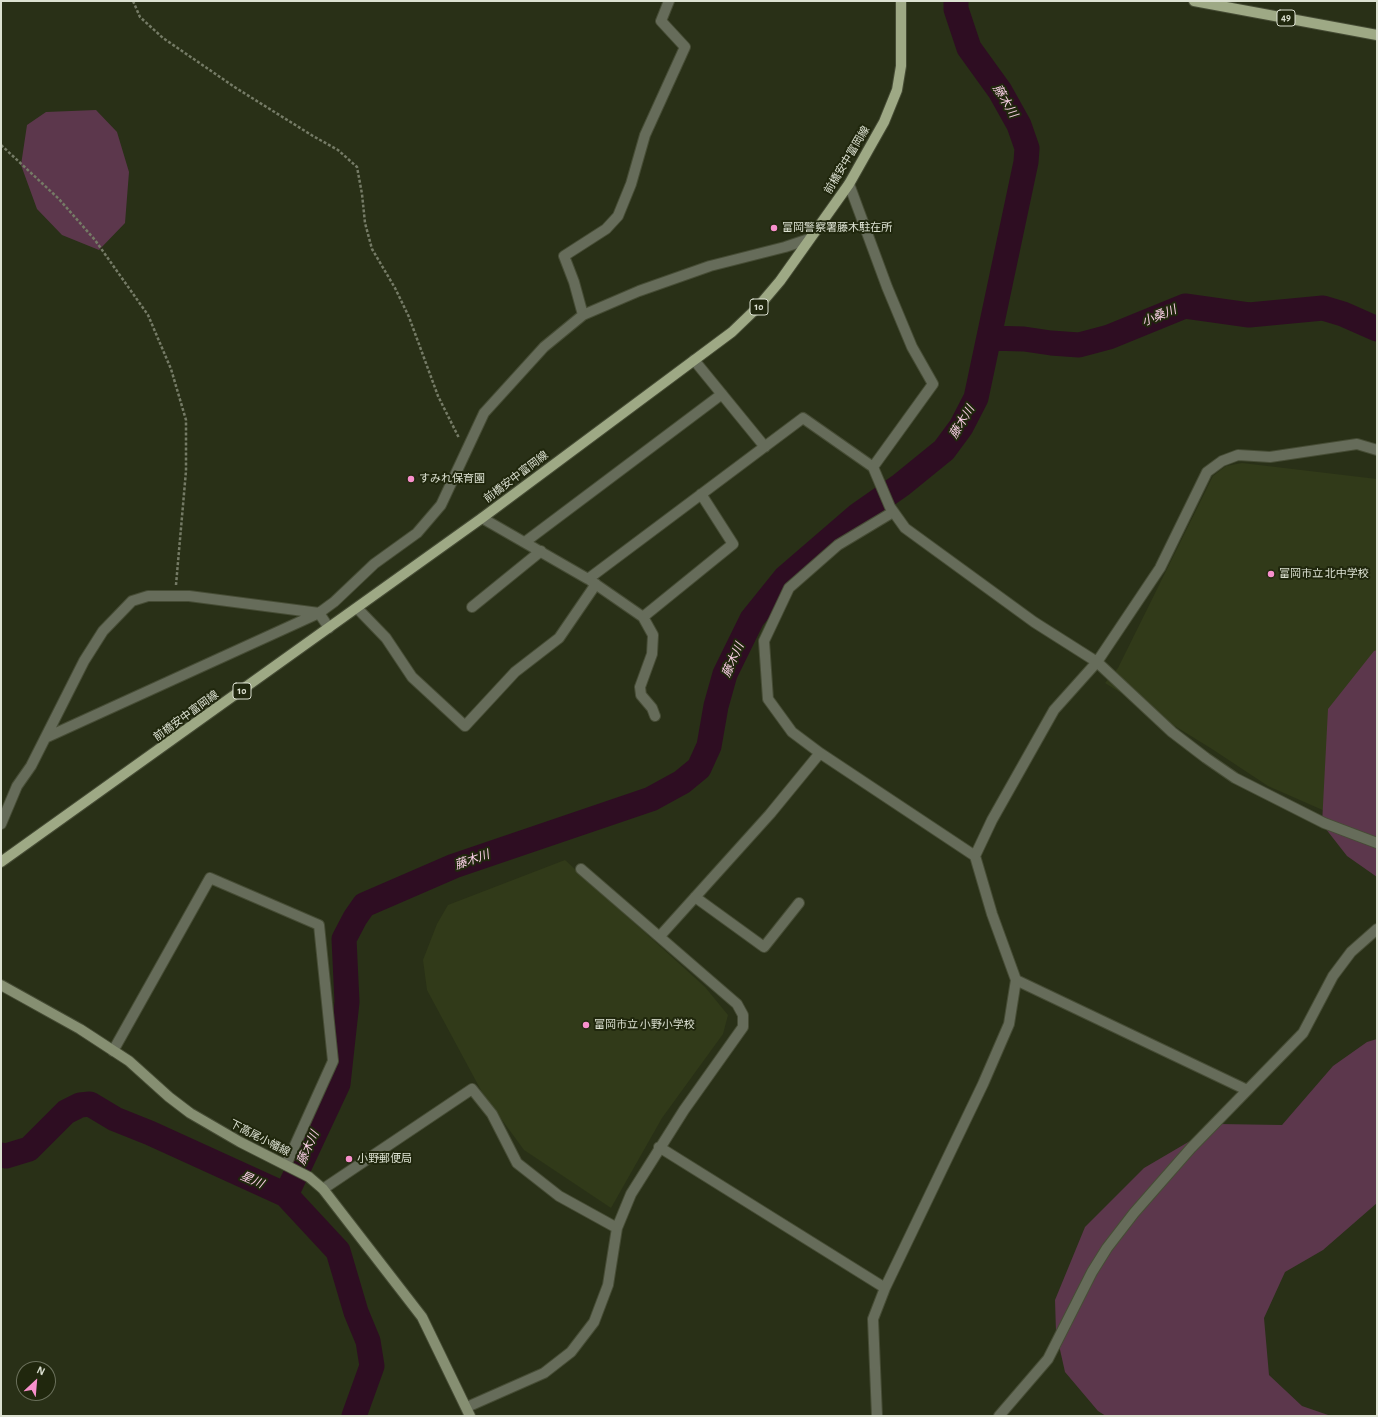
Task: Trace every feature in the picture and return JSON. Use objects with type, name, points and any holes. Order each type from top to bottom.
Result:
[{"type":"main road","name":"前橋安中富岡線","points":[[1,862],[482,518],[732,332],[758,307],[780,281],[849,184],[884,122],[896,90],[901,66],[901,1]]},
{"type":"main road","name":"49","points":[[1194,1],[1377,35]]},
{"type":"main road","name":"下高尾小幡線","points":[[1,985],[80,1029],[129,1061],[169,1097],[190,1113],[240,1142],[309,1177],[323,1189],[422,1317],[469,1411]]},
{"type":"street","points":[[583,315],[574,282],[564,256],[606,229],[618,216],[631,184],[645,135],[685,47],[661,21],[669,1]]},
{"type":"street","points":[[849,184],[887,287],[912,347],[933,384],[873,467]]},
{"type":"street","points":[[45,738],[319,613],[334,602],[374,564],[417,533],[441,505],[484,413],[502,391],[544,347],[583,315],[639,291],[710,266],[785,247],[809,239]]},
{"type":"street","points":[[694,360],[765,447]]},
{"type":"street","points":[[525,542],[722,394]]},
{"type":"street","points":[[357,608],[386,638],[412,677],[465,726],[515,672],[559,638],[592,582],[701,494],[803,418],[873,467],[891,509],[905,528],[1034,622],[1097,662],[1172,732],[1235,778],[1324,823],[1377,843]]},
{"type":"street","points":[[975,856],[992,820],[1054,710],[1097,662],[1160,568],[1207,472],[1230,457],[1238,455],[1270,457],[1357,444],[1377,450]]},
{"type":"street","points":[[643,617],[733,544],[701,494]]},
{"type":"street","points":[[877,1416],[873,1319],[885,1288],[980,1091],[1009,1024],[1016,980],[992,914],[975,856],[820,753],[792,732],[768,699],[764,641],[789,588],[838,545],[891,509]]},
{"type":"street","points":[[482,518],[592,582],[643,617],[653,634],[652,654],[640,688],[641,694],[652,708],[655,716]]},
{"type":"street","points":[[472,607],[541,552]]},
{"type":"street","points":[[1,824],[17,786],[31,766],[84,661],[103,631],[132,601],[148,596],[175,596],[319,613],[329,628]]},
{"type":"street","points":[[660,936],[770,814],[820,753]]},
{"type":"street","points":[[469,1411],[544,1373],[571,1352],[594,1322],[605,1293],[617,1228],[631,1194],[659,1147],[740,1033],[744,1021],[737,1004],[660,936],[645,926],[581,869]]},
{"type":"street","points":[[113,1051],[210,878],[320,925],[333,1061],[289,1166]]},
{"type":"street","points":[[695,897],[764,947],[799,904]]},
{"type":"street","points":[[999,1416],[1048,1359],[1092,1272],[1107,1248],[1134,1213],[1191,1148],[1303,1034],[1333,976],[1351,952],[1377,929]]},
{"type":"street","points":[[1016,980],[1247,1090]]},
{"type":"street","points":[[323,1189],[472,1089],[492,1114],[516,1163],[559,1196],[617,1228]]},
{"type":"street","points":[[659,1147],[885,1288]]},
{"type":"path","points":[[133,1],[140,17],[163,38],[243,92],[338,150],[357,167],[365,223],[372,249],[395,288],[409,317],[438,396],[466,453]]},
{"type":"path","points":[[1,145],[58,199],[95,240],[148,315],[171,369],[186,420],[186,471],[175,596]]},
{"type":"shaded area","points":[[96,110],[117,132],[129,172],[125,223],[99,250],[62,235],[37,209],[21,165],[27,125],[46,112]]},
{"type":"shaded area","name":"富岡市立 北中学校","points":[[1242,463],[1377,479],[1377,787],[1359,826],[1268,786],[1212,749],[1105,683],[1118,668],[1213,476],[1226,466]]},
{"type":"shaded area","points":[[1377,650],[1377,877],[1347,856],[1322,824],[1328,709],[1374,651]]},
{"type":"shaded area","name":"富岡市立 小野小学校","points":[[565,860],[705,987],[728,1015],[723,1034],[662,1118],[611,1208],[524,1150],[483,1094],[427,990],[423,960],[437,924],[448,905]]},
{"type":"shaded area","points":[[1377,1039],[1377,1203],[1323,1250],[1285,1272],[1264,1318],[1269,1375],[1302,1406],[1331,1416],[1106,1416],[1098,1411],[1065,1372],[1056,1332],[1055,1300],[1085,1227],[1144,1168],[1219,1124],[1282,1125],[1333,1066],[1367,1042]]},
{"type":"waterway","name":"藤木川","points":[[286,1195],[338,1084],[347,1002],[344,939],[364,905],[454,866],[651,799],[682,782],[699,768],[709,746],[716,706],[725,674],[752,619],[785,578],[858,515],[901,485],[944,450],[961,427],[976,398],[1026,162],[1027,148],[1019,125],[1000,91],[969,48],[956,9],[956,1]]},
{"type":"waterway","name":"小桑川","points":[[989,338],[1024,339],[1079,345],[1109,337],[1185,306],[1249,315],[1323,308],[1343,314],[1377,329]]},
{"type":"waterway","name":"星川","points":[[1,1155],[6,1156],[29,1149],[66,1112],[80,1105],[90,1104],[115,1119],[150,1133],[286,1195],[338,1251],[356,1312],[368,1341],[372,1366],[354,1416]]},
{"type":"place","name":"富岡警察署藤木駐在所","points":[[774,228]]},
{"type":"place","name":"すみれ保育園","points":[[411,479]]},
{"type":"place","name":"富岡市立 北中学校","points":[[1271,574]]},
{"type":"place","name":"富岡市立 小野小学校","points":[[586,1025]]},
{"type":"place","name":"小野郵便局","points":[[349,1159]]}]
